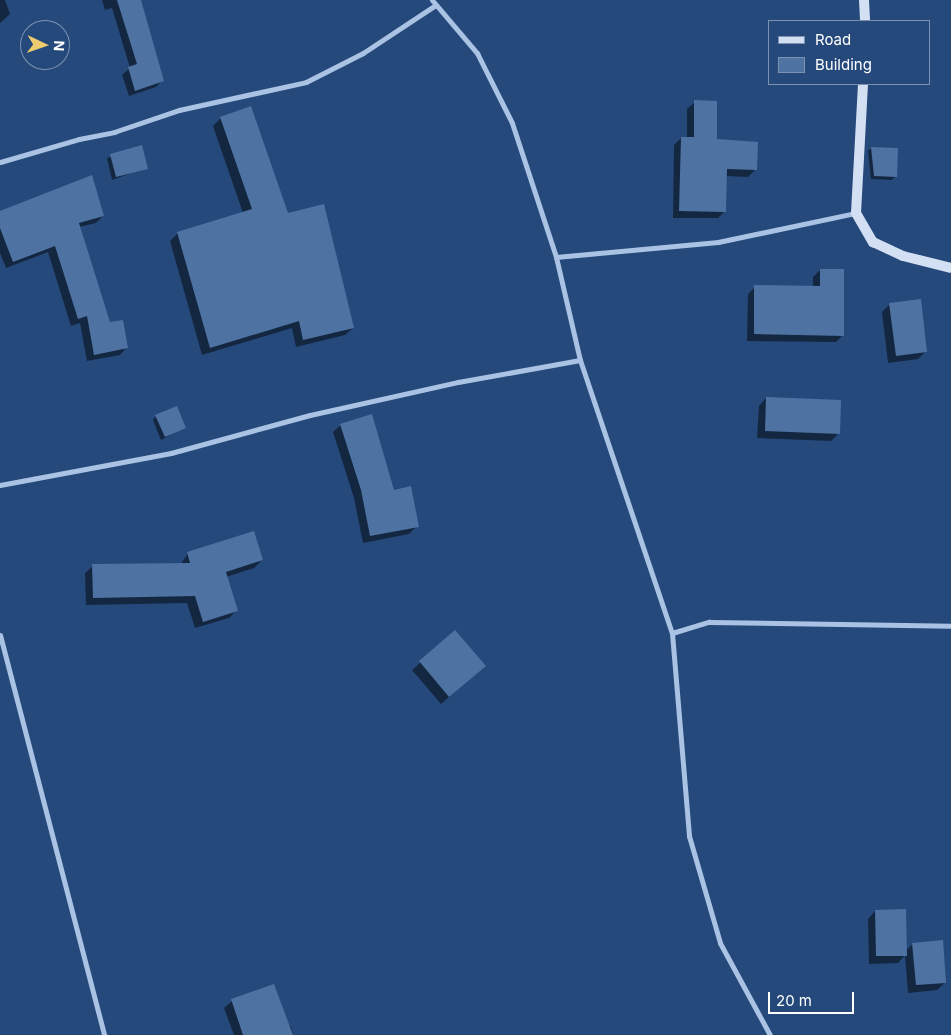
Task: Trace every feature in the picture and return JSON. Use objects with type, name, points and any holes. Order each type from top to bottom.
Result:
[{"type":"street","points":[[864,0],[865,20]]},
{"type":"street","points":[[0,162],[79,139],[114,132],[179,110],[306,82],[363,53],[433,3],[477,53],[512,123],[556,257],[580,360],[672,633],[689,836],[720,943],[770,1035]]},
{"type":"street","points":[[862,85],[856,213],[874,242],[902,256],[951,268]]},
{"type":"street","points":[[556,257],[718,242],[856,213]]},
{"type":"street","points":[[0,485],[171,453],[328,411],[458,382],[580,360]]},
{"type":"street","points":[[672,633],[709,622],[951,626]]},
{"type":"street","points":[[0,636],[104,1035]]},
{"type":"building","points":[[117,0],[141,0],[164,81],[135,91],[128,67],[137,64]]},
{"type":"building","points":[[694,100],[717,101],[717,139],[758,142],[757,170],[727,169],[726,212],[679,211],[681,137],[694,137]]},
{"type":"building","points":[[251,106],[288,213],[324,204],[354,328],[303,340],[299,321],[210,348],[177,232],[252,209],[220,117]]},
{"type":"building","points":[[142,145],[148,169],[116,177],[110,154]]},
{"type":"building","points":[[871,147],[898,148],[897,177],[874,176]]},
{"type":"building","points":[[92,175],[104,216],[79,223],[110,322],[123,320],[128,348],[94,355],[87,316],[78,319],[55,246],[13,262],[0,228],[0,211]]},
{"type":"building","points":[[820,269],[844,269],[844,336],[754,334],[754,285],[820,286]]},
{"type":"building","points":[[921,299],[927,352],[896,356],[889,303]]},
{"type":"building","points":[[766,397],[841,400],[840,434],[765,431]]},
{"type":"building","points":[[177,406],[186,428],[165,437],[155,415]]},
{"type":"building","points":[[372,414],[394,490],[411,486],[419,527],[370,536],[361,490],[340,424]]},
{"type":"building","points":[[254,531],[263,560],[226,572],[238,611],[203,622],[195,596],[93,598],[92,564],[190,563],[187,552]]},
{"type":"building","points":[[455,630],[486,666],[449,697],[419,661]]},
{"type":"building","points":[[906,909],[907,956],[876,956],[875,910]]},
{"type":"building","points":[[943,940],[946,983],[916,985],[912,943]]},
{"type":"building","points":[[274,984],[293,1035],[243,1035],[231,999]]}]
